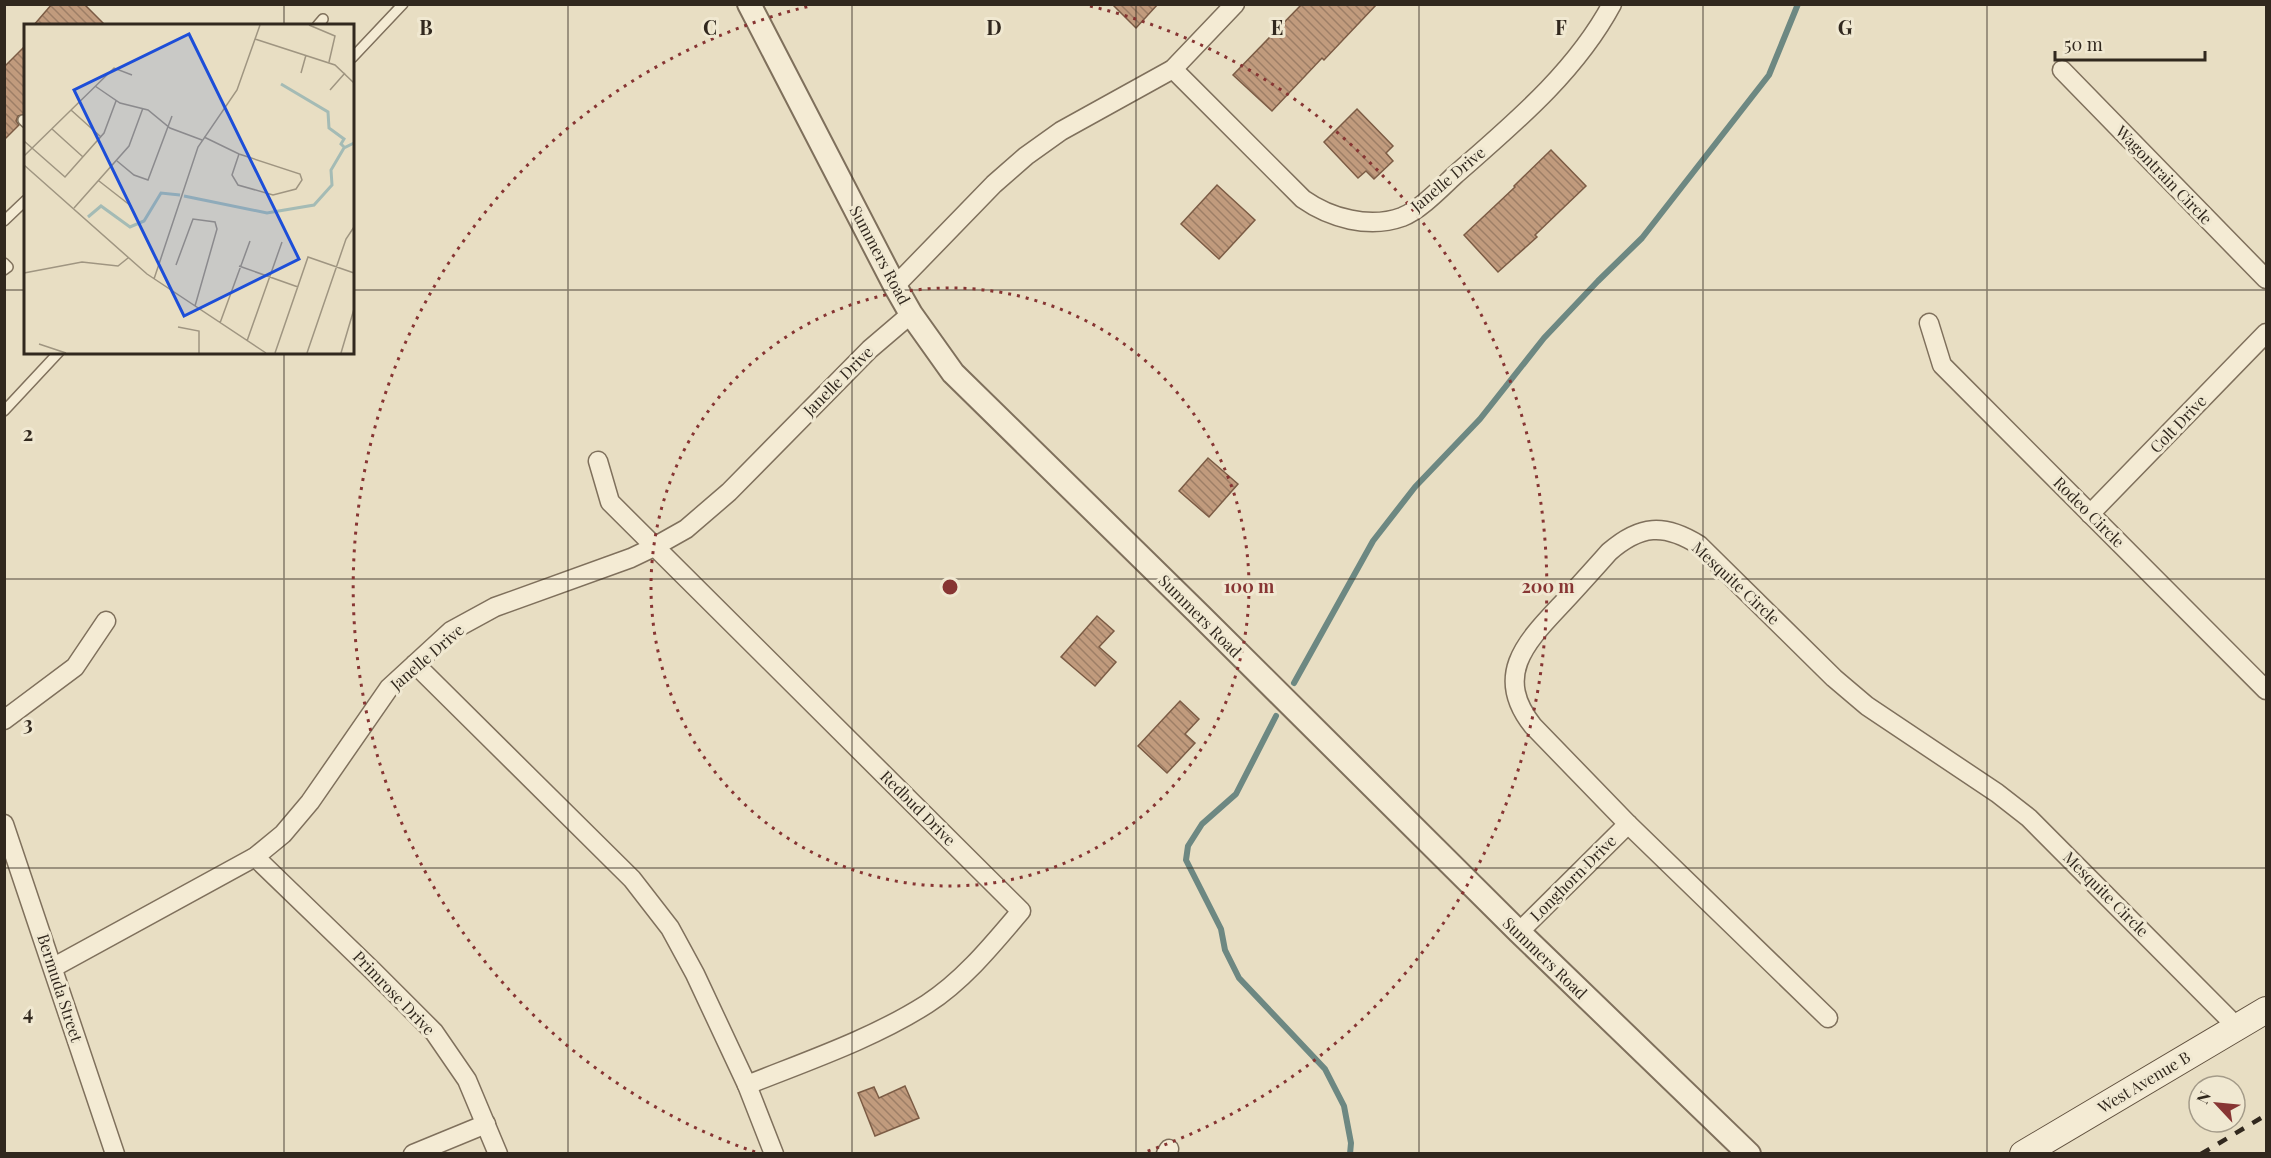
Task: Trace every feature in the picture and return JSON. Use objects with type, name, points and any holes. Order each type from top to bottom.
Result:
[{"type":"main road","name":"West Avenue B","points":[[2023,1154],[2266,1010]]},
{"type":"street","name":"Summers Road","points":[[750,4],[910,314],[953,374],[1201,616],[1519,933],[1749,1154]]},
{"type":"street","points":[[895,286],[994,184],[1026,156],[1060,131],[1173,69],[1235,4]]},
{"type":"street","name":"Janelle Drive","points":[[1173,69],[1303,199],[1319,210],[1339,217],[1378,222],[1403,217],[1426,201],[1536,102],[1575,58],[1612,4]]},
{"type":"street","name":"Wagontrain Circle","points":[[2062,70],[2266,279]]},
{"type":"street","name":"Janelle Drive","points":[[54,968],[255,857],[283,834],[310,802],[389,688],[451,632],[495,607],[631,558],[686,529],[729,492],[870,349],[910,314]]},
{"type":"street","name":"Rodeo Circle","points":[[1929,323],[1942,364],[2266,690]]},
{"type":"street","name":"Colt Drive","points":[[2090,514],[2266,333]]},
{"type":"street","name":"Redbud Drive","points":[[598,462],[609,502],[1021,911],[976,963],[928,1003],[878,1030],[747,1085]]},
{"type":"street","name":"Mesquite Circle","points":[[1828,1018],[1628,824],[1524,715],[1518,701],[1515,681],[1516,666],[1530,638],[1609,552],[1621,542],[1635,535],[1652,530],[1668,529],[1680,533],[1699,545],[1834,678],[1867,706],[2029,818],[2237,1027]]},
{"type":"street","points":[[4,720],[75,667],[106,621]]},
{"type":"street","points":[[415,664],[639,887],[670,928],[695,974],[747,1085],[774,1154]]},
{"type":"street","name":"Bermuda Street","points":[[4,824],[115,1154]]},
{"type":"street","name":"Longhorn Drive","points":[[1519,933],[1628,824]]},
{"type":"street","name":"Primrose Drive","points":[[255,857],[374,970],[434,1032],[467,1080],[498,1154]]},
{"type":"street","points":[[413,1154],[486,1124]]},
{"type":"lane","points":[[354,56],[403,4]]},
{"type":"lane","points":[[4,221],[24,202]]},
{"type":"lane","points":[[4,411],[57,354]]},
{"type":"building","points":[[52,4],[84,4],[104,24],[35,24]]},
{"type":"building","points":[[1112,4],[1158,4],[1136,28]]},
{"type":"building","points":[[1302,4],[1377,4],[1272,111],[1233,75]]},
{"type":"building","points":[[24,47],[24,114],[18,116],[16,121],[19,125],[4,140],[4,67]]},
{"type":"building","points":[[1357,109],[1393,146],[1386,153],[1393,161],[1374,179],[1366,171],[1358,178],[1324,142]]},
{"type":"building","points":[[1551,150],[1586,186],[1535,235],[1537,237],[1498,272],[1464,235]]},
{"type":"building","points":[[1217,185],[1255,220],[1219,259],[1181,224]]},
{"type":"building","points":[[1208,458],[1238,484],[1209,517],[1179,491]]},
{"type":"building","points":[[1097,616],[1114,631],[1099,647],[1116,662],[1095,686],[1061,657]]},
{"type":"building","points":[[1180,701],[1199,719],[1185,734],[1195,743],[1167,773],[1138,746]]},
{"type":"building","points":[[905,1086],[919,1118],[875,1136],[858,1093],[874,1087],[879,1098]]},
{"type":"waterway","points":[[1294,683],[1373,541],[1415,487],[1480,419],[1544,338],[1642,238],[1769,75],[1798,4]]},
{"type":"waterway","points":[[1276,716],[1236,794],[1202,824],[1188,846],[1186,860],[1221,929],[1225,950],[1239,978],[1325,1069],[1344,1106],[1351,1143],[1350,1154]]},
{"type":"railway","points":[[2201,1154],[2266,1115]]}]
